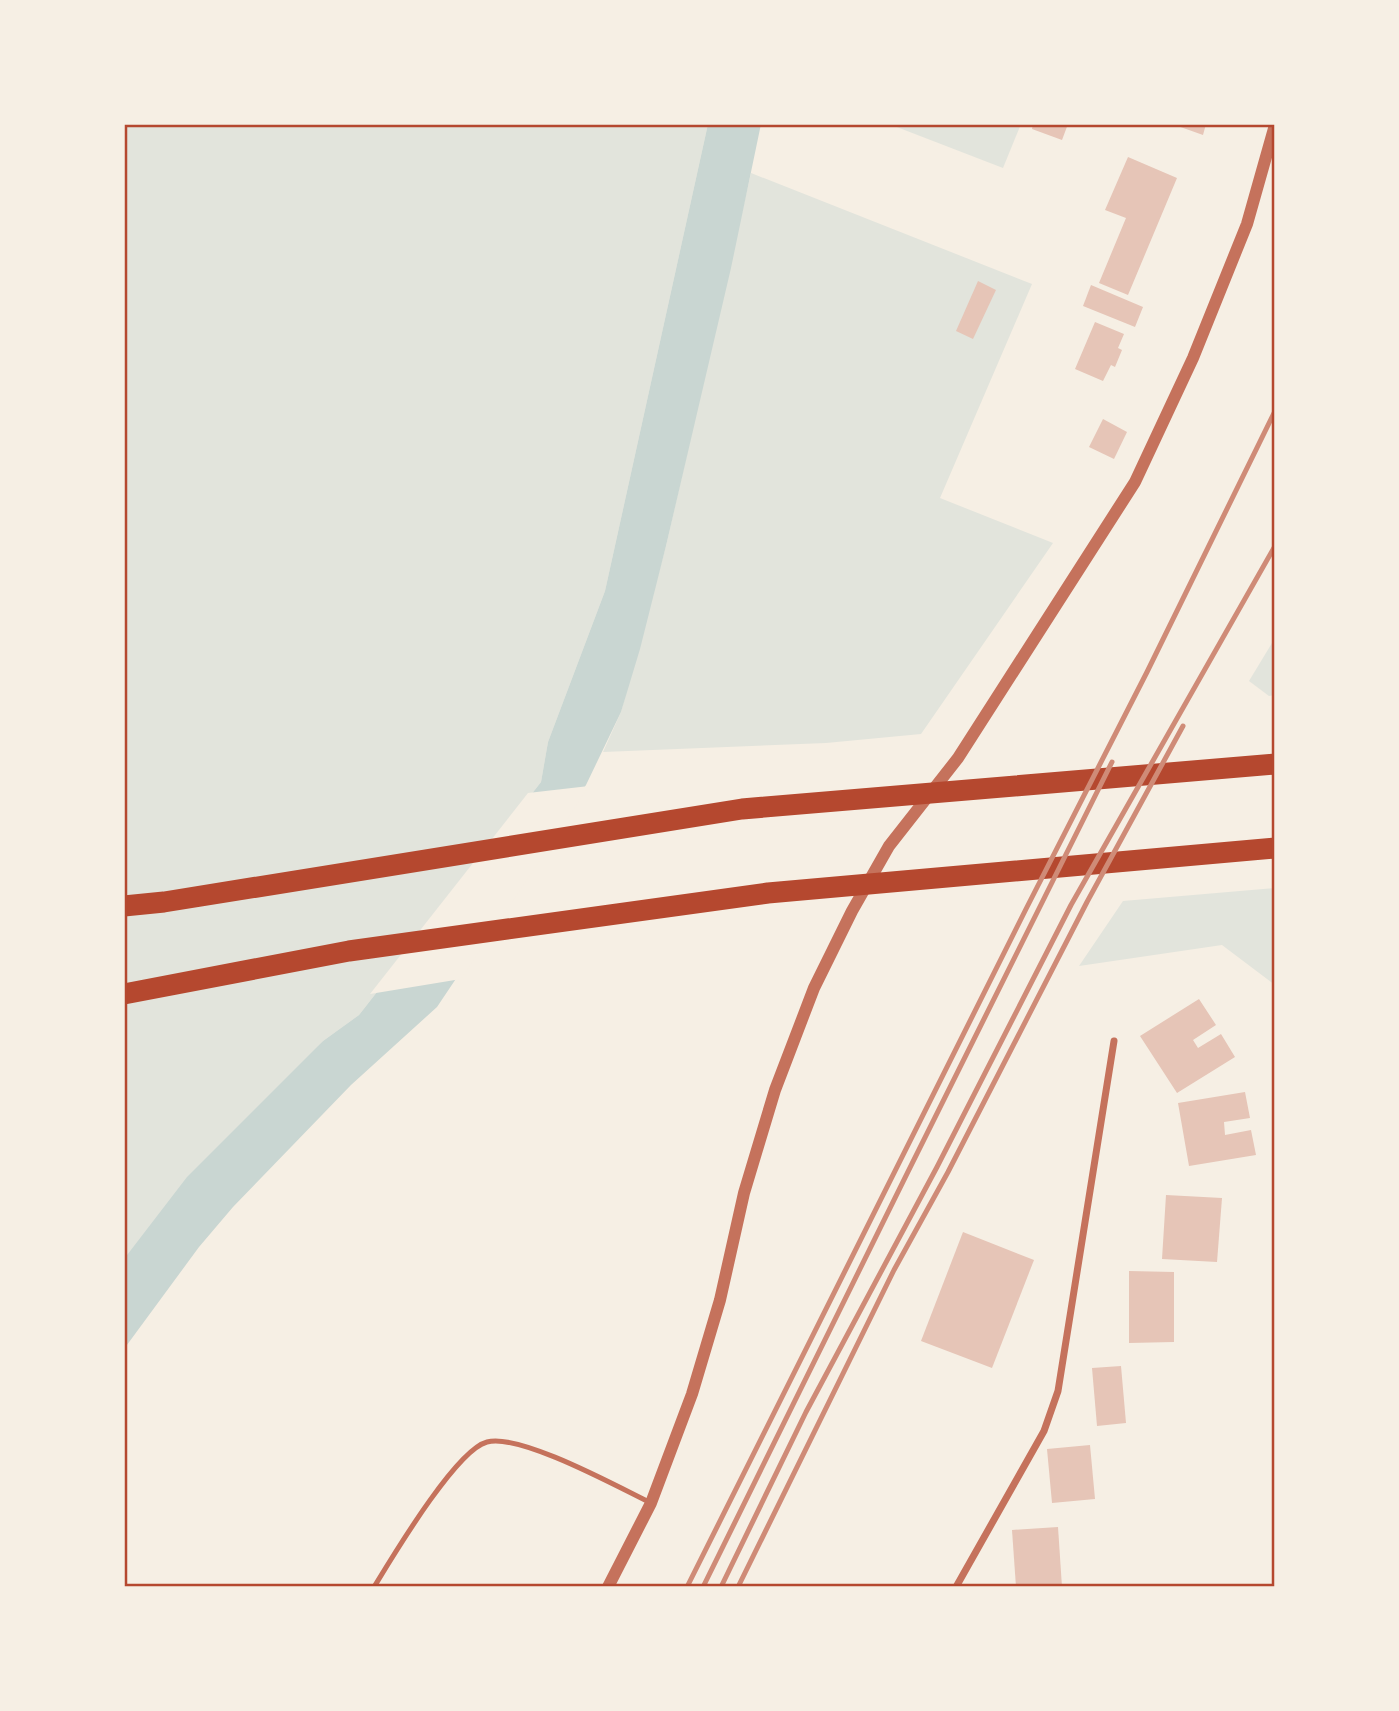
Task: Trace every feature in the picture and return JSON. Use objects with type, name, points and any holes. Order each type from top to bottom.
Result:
[{"type":"highway","points":[[124,906],[164,902],[742,809],[1275,764]]},
{"type":"highway","points":[[124,994],[349,951],[754,895],[1275,848]]},
{"type":"highway","points":[[124,911],[164,902]]},
{"type":"street","points":[[608,1587],[651,1503],[692,1394],[720,1300],[744,1193],[771,1103],[814,988],[852,911],[889,846],[958,758],[1135,482],[1193,358],[1242,236],[1275,125]]},
{"type":"street","points":[[956,1587],[1044,1431],[1058,1391],[1114,1041]]},
{"type":"lane","points":[[374,1587],[418,1518],[458,1464],[474,1447],[489,1441],[514,1444],[554,1456],[651,1503]]},
{"type":"shaded area","points":[[124,124],[708,124],[605,591],[548,742],[541,782],[359,1015],[323,1041],[124,1259]]},
{"type":"shaded area","points":[[708,124],[761,124],[731,268],[666,546],[621,712],[586,785],[437,1007],[351,1085],[233,1207],[199,1247],[124,1349],[124,1259],[187,1177],[323,1041],[359,1015],[541,782],[548,742],[605,591]]},
{"type":"shaded area","points":[[889,124],[1021,124],[1003,168]]},
{"type":"shaded area","points":[[751,173],[1032,284],[940,498],[1053,543],[921,734],[826,743],[603,752],[621,712],[666,546]]},
{"type":"shaded area","points":[[1275,638],[1275,695],[1269,696],[1249,681]]},
{"type":"shaded area","points":[[1275,888],[1275,985],[1222,945],[1079,966],[1123,901]]},
{"type":"pier","points":[[589,786],[461,979],[370,994],[528,793]]},
{"type":"building","points":[[1033,124],[1068,124],[1062,140],[1032,129]]},
{"type":"building","points":[[1172,124],[1206,124],[1203,135]]},
{"type":"building","points":[[1128,157],[1177,178],[1128,295],[1099,283],[1126,218],[1105,210]]},
{"type":"building","points":[[978,281],[996,290],[973,339],[956,331]]},
{"type":"building","points":[[1091,285],[1143,307],[1135,327],[1083,306]]},
{"type":"building","points":[[1095,322],[1124,334],[1118,348],[1122,350],[1115,367],[1111,365],[1103,381],[1075,369]]},
{"type":"building","points":[[1103,419],[1127,432],[1114,459],[1089,447]]},
{"type":"building","points":[[1199,999],[1216,1025],[1193,1040],[1198,1048],[1221,1034],[1235,1057],[1177,1093],[1140,1036]]},
{"type":"building","points":[[1245,1092],[1250,1118],[1224,1122],[1225,1135],[1251,1130],[1256,1155],[1189,1166],[1178,1103]]},
{"type":"building","points":[[1166,1195],[1222,1198],[1217,1262],[1162,1259]]},
{"type":"building","points":[[963,1232],[1034,1260],[992,1368],[921,1341]]},
{"type":"building","points":[[1129,1271],[1174,1272],[1174,1342],[1129,1343]]},
{"type":"building","points":[[1121,1366],[1126,1423],[1097,1426],[1092,1368]]},
{"type":"building","points":[[1090,1445],[1095,1499],[1052,1503],[1047,1449]]},
{"type":"building","points":[[1058,1527],[1062,1587],[1016,1587],[1012,1530]]},
{"type":"railway","points":[[687,1587],[1147,672],[1275,411]]},
{"type":"railway","points":[[721,1587],[806,1412],[937,1167],[1071,905],[1275,546]]},
{"type":"railway","points":[[738,1587],[894,1270],[948,1172],[1087,902],[1183,726]]},
{"type":"railway","points":[[703,1587],[1112,762]]}]
